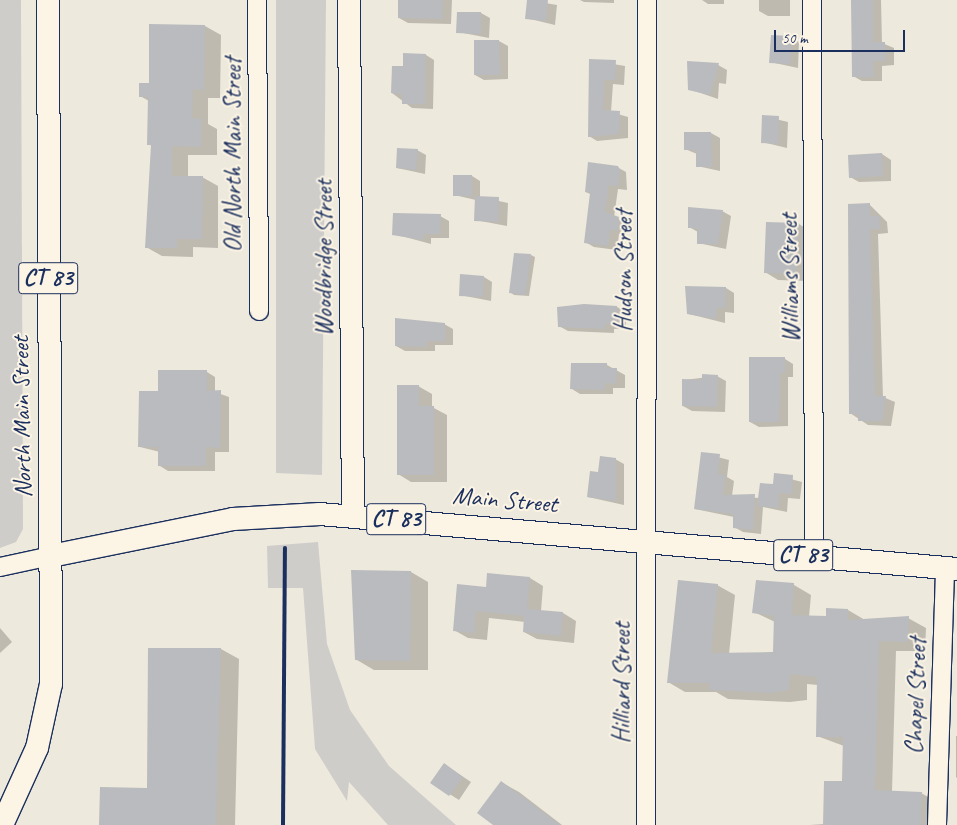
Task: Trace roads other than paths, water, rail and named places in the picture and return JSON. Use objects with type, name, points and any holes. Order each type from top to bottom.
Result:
[{"type":"main road","name":"North Main Street","points":[[2,825],[38,748],[51,684],[48,0]]},
{"type":"main road","name":"Woodbridge Street","points":[[349,0],[353,516]]},
{"type":"main road","name":"Main Street","points":[[51,556],[233,519],[353,516],[951,568]]},
{"type":"street","name":"Old North Main Street","points":[[257,0],[259,310]]},
{"type":"street","name":"Hudson Street","points":[[647,0],[648,541]]},
{"type":"street","name":"Williams Street","points":[[812,0],[814,556]]},
{"type":"street","name":"Hilliard Street","points":[[646,825],[648,541]]},
{"type":"street","points":[[0,567],[51,556]]},
{"type":"street","name":"Chapel Street","points":[[937,825],[951,568]]},
{"type":"railway","points":[[283,825],[285,548]]}]
